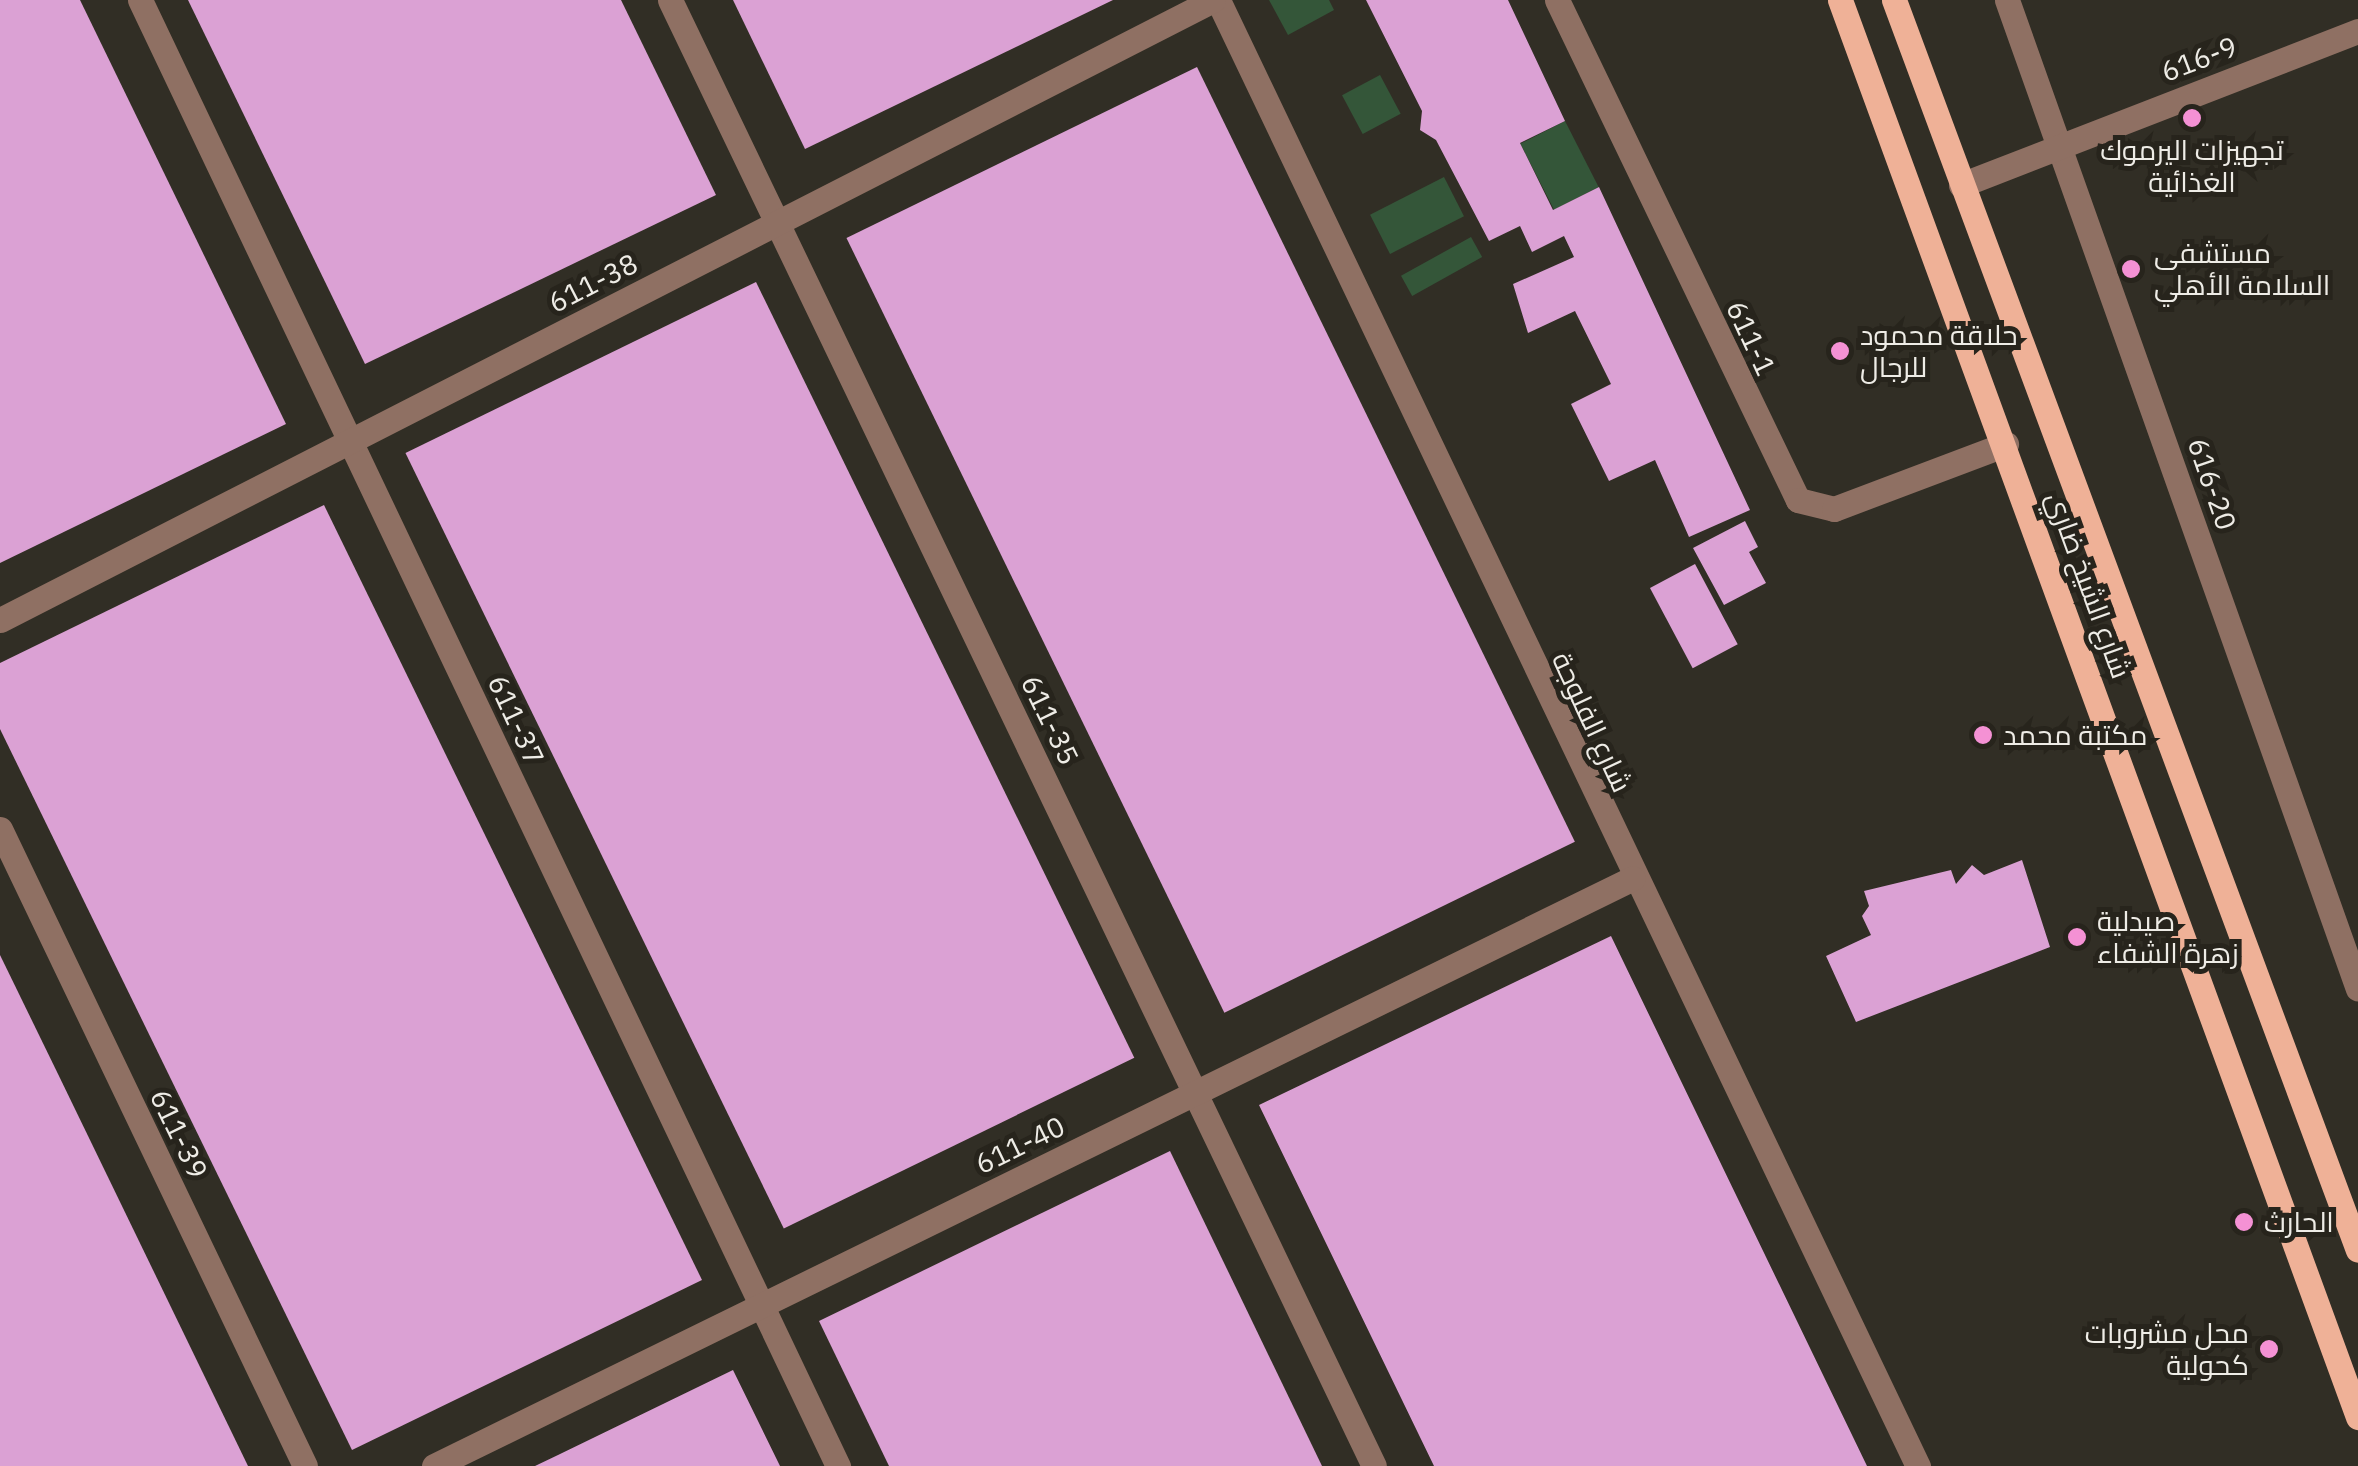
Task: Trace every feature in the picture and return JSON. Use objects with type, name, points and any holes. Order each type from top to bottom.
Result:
[{"type":"main road","name":"شارع الشيخ ضاري","points":[[1840,0],[2006,444],[2358,1418]]},
{"type":"main road","name":"شارع الشيخ ضاري","points":[[1894,0],[2358,1250]]},
{"type":"street","name":"611-37","points":[[140,0],[838,1466]]},
{"type":"street","name":"611-35","points":[[670,0],[1374,1466]]},
{"type":"street","name":"611-38","points":[[0,620],[1216,0]]},
{"type":"street","name":"شارع الفلوجة","points":[[1216,0],[1633,878],[1918,1466]]},
{"type":"street","name":"611-1","points":[[1557,0],[1798,500],[1834,509],[2006,444]]},
{"type":"street","name":"616-20","points":[[2007,0],[2358,989]]},
{"type":"street","name":"616-9","points":[[1961,186],[2358,31]]},
{"type":"street","name":"611-39","points":[[0,828],[305,1466]]},
{"type":"street","name":"611-40","points":[[434,1466],[1633,878]]},
{"type":"green space","points":[[1269,0],[1329,0],[1334,10],[1288,35]]},
{"type":"green space","points":[[1380,75],[1401,114],[1363,134],[1342,95]]},
{"type":"green space","points":[[1565,121],[1599,187],[1554,210],[1520,144]]},
{"type":"green space","points":[[1444,177],[1464,216],[1390,254],[1370,215]]},
{"type":"green space","points":[[1471,237],[1482,257],[1412,296],[1401,276]]},
{"type":"building","points":[[0,0],[80,0],[286,424],[0,563]]},
{"type":"building","points":[[188,0],[621,0],[716,195],[365,364]]},
{"type":"building","points":[[733,0],[1113,0],[805,149]]},
{"type":"building","points":[[1366,0],[1508,0],[1565,121],[1520,143],[1553,210],[1599,187],[1750,510],[1689,537],[1655,460],[1609,481],[1571,404],[1611,384],[1575,311],[1528,333],[1513,284],[1574,257],[1564,236],[1532,252],[1520,226],[1489,241],[1436,140],[1420,130],[1422,111]]},
{"type":"building","points":[[1197,67],[1575,842],[1224,1013],[846,238]]},
{"type":"building","points":[[756,282],[1134,1058],[784,1229],[405,453]]},
{"type":"building","points":[[324,505],[702,1280],[352,1450],[0,729],[0,663]]},
{"type":"building","points":[[1745,521],[1758,547],[1749,552],[1766,583],[1724,605],[1693,548]]},
{"type":"building","points":[[1695,564],[1738,644],[1693,668],[1650,588]]},
{"type":"building","points":[[2022,860],[2050,947],[1856,1022],[1826,956],[1871,935],[1862,916],[1869,906],[1864,891],[1951,870],[1956,884],[1972,865],[1984,875]]},
{"type":"building","points":[[1611,936],[1867,1466],[1434,1466],[1259,1105]]},
{"type":"building","points":[[0,955],[58,1074],[248,1466],[0,1466]]},
{"type":"building","points":[[1170,1151],[1322,1466],[889,1466],[819,1321]]},
{"type":"building","points":[[733,1370],[780,1466],[535,1466],[558,1455]]},
{"type":"place","name":"تجهيزات اليرموك الغذائية","points":[[2192,118]]},
{"type":"place","name":"مستشفى السلامة الأهلي","points":[[2131,269]]},
{"type":"place","name":"حلاقة محمود للرجال","points":[[1840,351]]},
{"type":"place","name":"مكتبة محمد","points":[[1983,735]]},
{"type":"place","name":"صيدلية زهرة الشفاء","points":[[2077,937]]},
{"type":"place","name":"الحارث","points":[[2244,1222]]},
{"type":"place","name":"محل مشروبات كحولية","points":[[2269,1349]]}]
